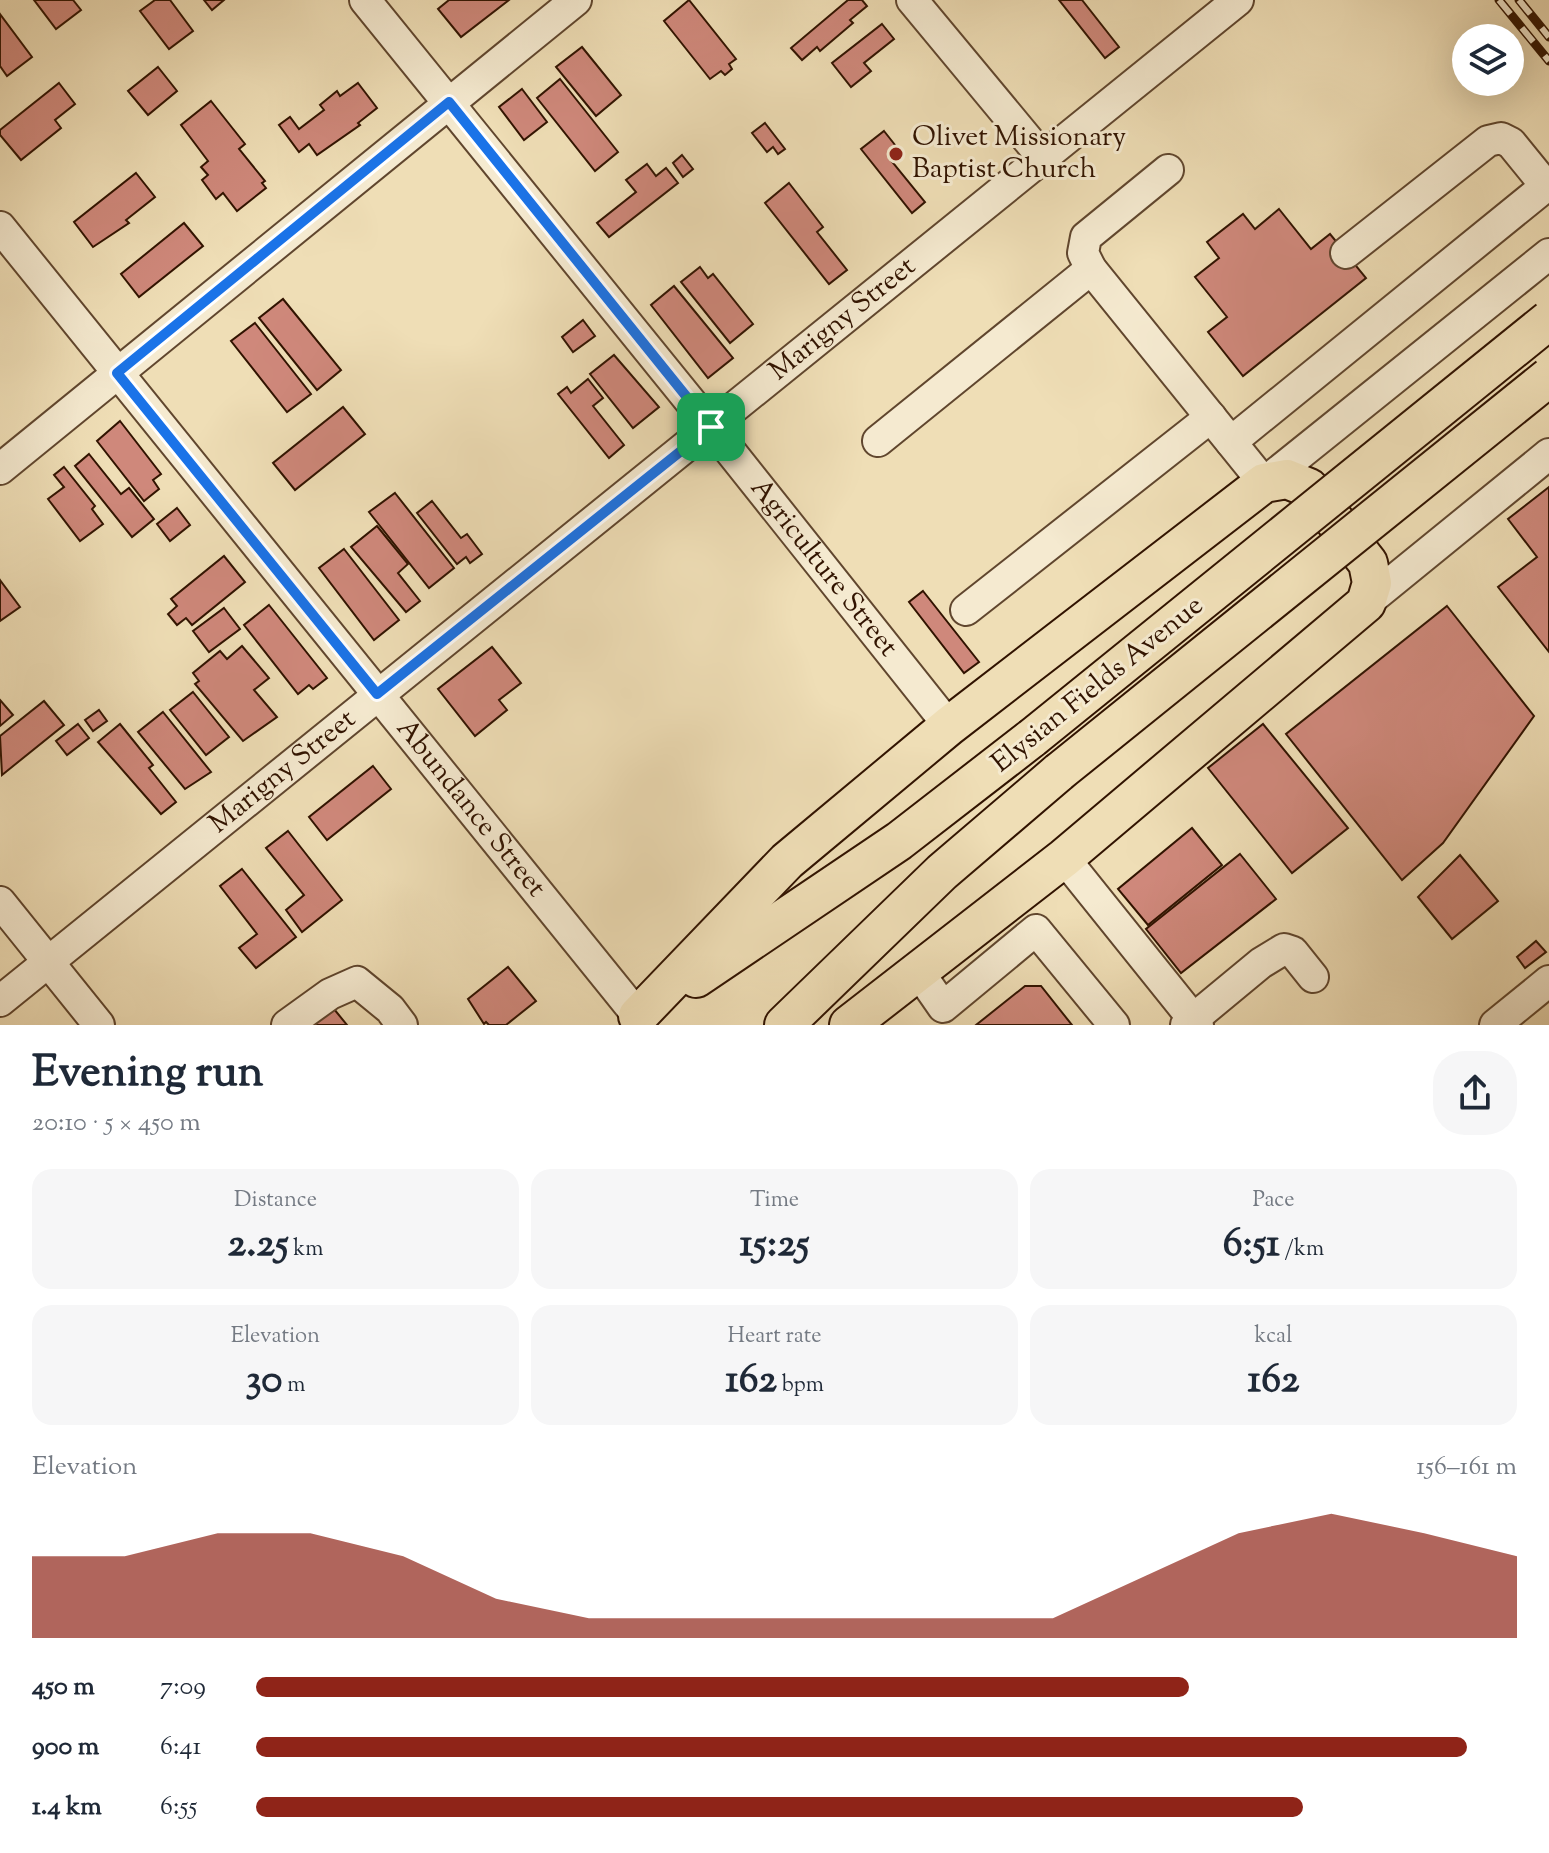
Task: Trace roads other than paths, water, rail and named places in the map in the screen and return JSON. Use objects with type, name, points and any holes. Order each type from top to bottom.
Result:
[{"type":"main road","name":"Elysian Fields Avenue","points":[[637,1022],[835,887],[954,800],[1549,320]]},
{"type":"main road","name":"Elysian Fields Avenue","points":[[784,1025],[942,872],[1059,772],[1549,377]]},
{"type":"main road","points":[[637,1022],[787,861],[949,726],[1264,483],[1287,479],[1309,488],[1368,563],[1372,583],[1366,603],[1064,858],[849,1025]]},
{"type":"street","name":"Agriculture Street","points":[[365,0],[949,726]]},
{"type":"street","points":[[0,469],[576,0]]},
{"type":"street","points":[[912,0],[1044,159]]},
{"type":"street","name":"Marigny Street","points":[[0,1001],[1238,0]]},
{"type":"street","points":[[1231,442],[1548,188],[1511,143],[1501,138],[1488,141],[1346,253]]},
{"type":"street","points":[[1168,170],[1086,237],[1083,253],[1091,269],[1264,483],[1549,254]]},
{"type":"street","name":"Abundance Street","points":[[0,227],[637,1022]]},
{"type":"street","points":[[878,441],[1091,269]]},
{"type":"street","points":[[966,610],[1211,417]]},
{"type":"street","points":[[1366,603],[1549,454]]},
{"type":"street","points":[[1064,858],[1192,1023],[1261,963],[1284,949],[1293,952],[1313,977]]},
{"type":"street","points":[[0,902],[49,963],[89,1021]]},
{"type":"street","points":[[993,913],[1026,938],[1114,1025]]},
{"type":"street","points":[[918,971],[943,1007],[1026,938]]},
{"type":"street","points":[[1495,1025],[1549,981]]},
{"type":"street","points":[[287,1025],[330,994],[357,982],[390,1009],[402,1025]]},
{"type":"railway","points":[[1499,0],[1549,61]]},
{"type":"railway","points":[[1519,0],[1549,37]]},
{"type":"place","name":"Olivet Missionary Baptist Church","points":[[896,154]]}]
